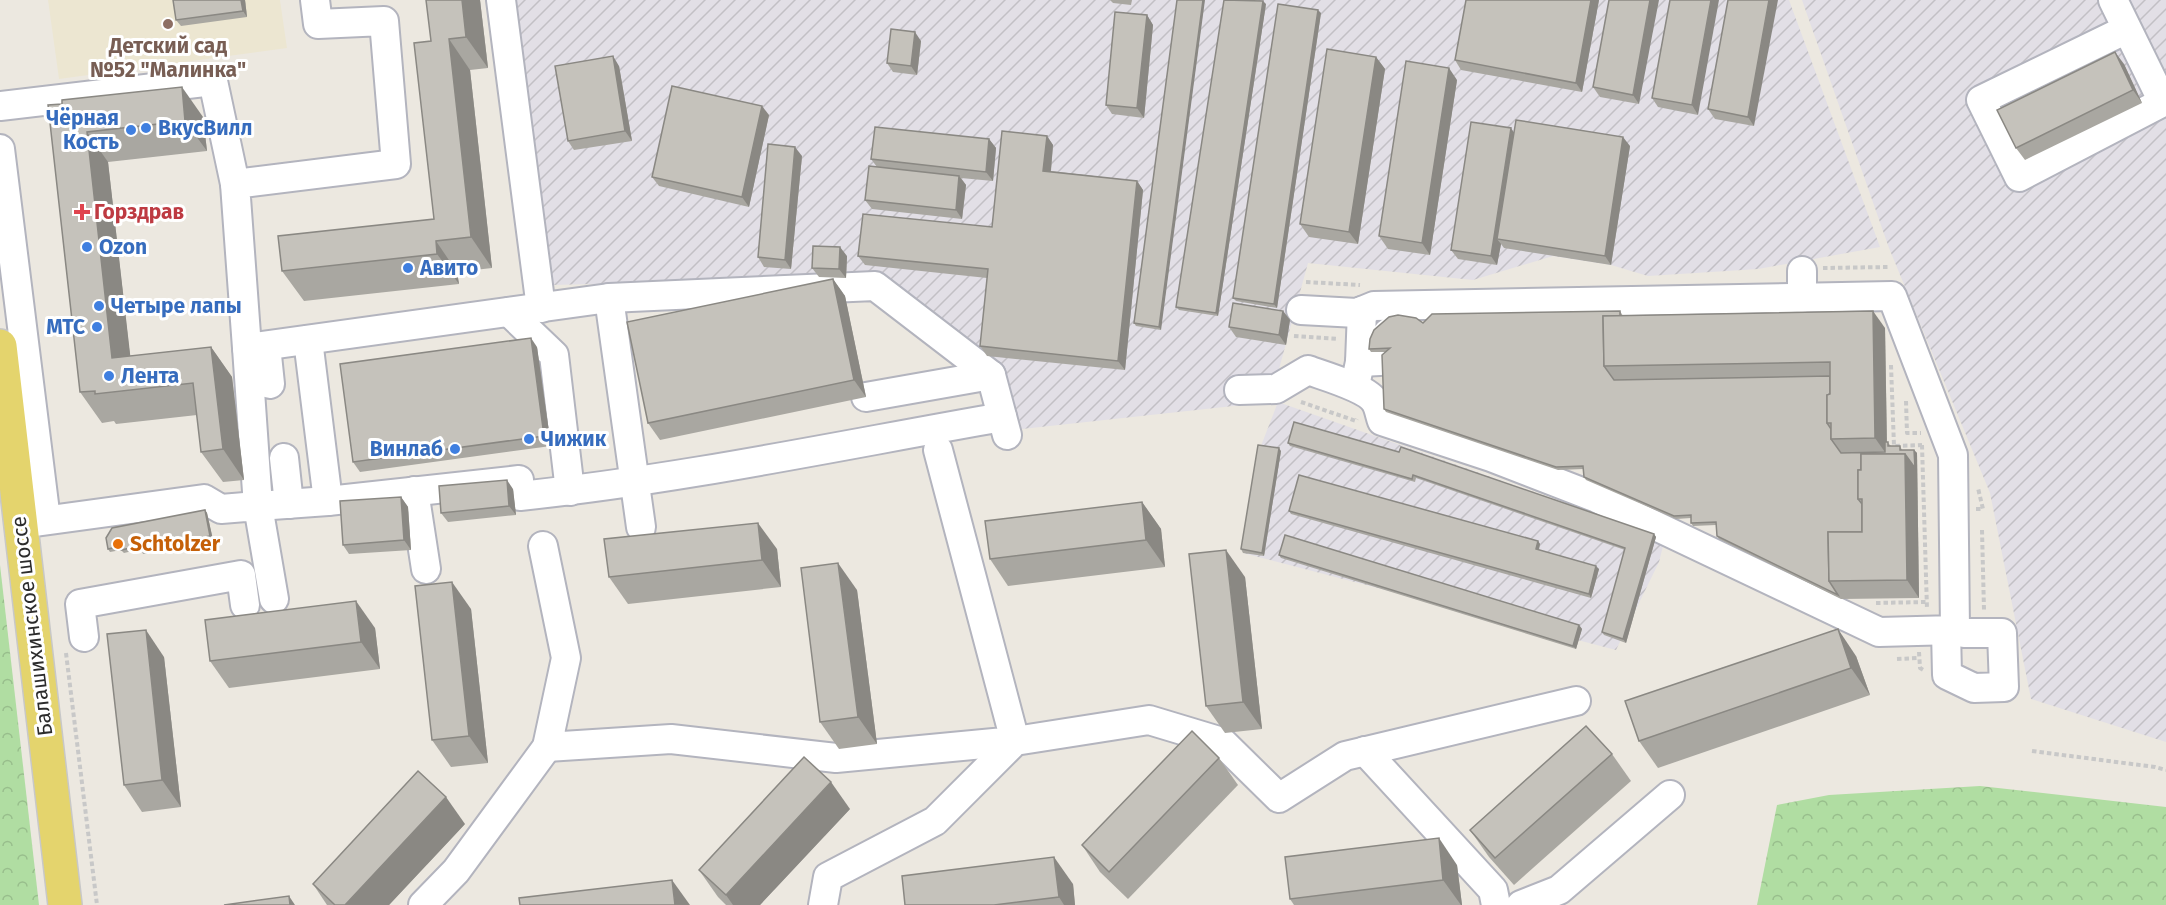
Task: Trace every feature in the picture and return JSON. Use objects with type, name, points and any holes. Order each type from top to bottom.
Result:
[{"type":"main road","name":"Балашихинское шоссе","points":[[0,346],[33,522],[65,905]]},
{"type":"lane","points":[[235,184],[396,164],[384,21],[318,24],[315,0]]},
{"type":"lane","points":[[501,0],[541,308]]},
{"type":"lane","points":[[2113,0],[2163,102],[2019,177],[1981,100],[2127,29]]},
{"type":"lane","points":[[0,106],[213,81],[235,184],[257,347],[258,506],[274,599]]},
{"type":"lane","points":[[0,149],[33,522],[204,499],[221,509],[519,480],[520,496],[634,482],[1004,426],[991,375],[875,286],[609,298],[257,347]]},
{"type":"lane","points":[[1239,390],[1275,389],[1308,370],[1358,388],[1375,401],[1382,421],[1491,457],[1597,498],[1880,632],[1943,625],[1965,522],[1953,455],[1892,296],[1802,284],[1374,306],[1364,298]]},
{"type":"lane","points":[[609,298],[641,526]]},
{"type":"lane","points":[[1297,323],[1357,313],[1364,298]]},
{"type":"lane","points":[[1358,388],[1364,298]]},
{"type":"lane","points":[[508,312],[554,355],[570,491]]},
{"type":"lane","points":[[1466,329],[1579,326]]},
{"type":"lane","points":[[1358,388],[1380,361],[1381,344],[1384,337],[1395,328],[1411,327],[1425,336]]},
{"type":"lane","points":[[308,340],[310,502]]},
{"type":"lane","points":[[257,347],[270,384]]},
{"type":"lane","points":[[866,397],[991,375]]},
{"type":"lane","points":[[1358,388],[1386,387]]},
{"type":"lane","points":[[308,442],[310,502]]},
{"type":"lane","points":[[938,450],[1015,741]]},
{"type":"lane","points":[[284,458],[310,502]]},
{"type":"lane","points":[[414,491],[426,569]]},
{"type":"lane","points":[[423,905],[456,871],[547,747],[566,658],[543,546]]},
{"type":"lane","points":[[1786,555],[1781,565],[1812,580],[1817,570]]},
{"type":"lane","points":[[75,645],[81,604],[241,575],[245,605]]},
{"type":"lane","points":[[547,747],[671,739],[836,758],[1015,741],[1149,720],[1222,742],[1279,798],[1346,756],[1576,701]]},
{"type":"lane","points":[[823,905],[828,877],[935,821],[1015,741]]},
{"type":"lane","points":[[1365,751],[1494,890],[1496,905]]},
{"type":"lane","points":[[1521,905],[1559,890],[1670,795]]},
{"type":"path","points":[[1306,282],[1364,298]]},
{"type":"path","points":[[1297,323],[1342,339]]},
{"type":"path","points":[[1891,356],[1894,446],[1923,445]]},
{"type":"path","points":[[1300,402],[1356,421],[1358,388]]},
{"type":"path","points":[[1906,390],[1907,433],[1922,433],[1926,602],[1943,625]]},
{"type":"path","points":[[1868,603],[1926,602]]},
{"type":"path","points":[[75,645],[97,905]]},
{"type":"path","points":[[1897,659],[1919,658]]},
{"type":"path","points":[[2032,752],[2166,770]]},
{"type":"shaded area","name":"Детский сад №52 \"Малинка\"","points":[[48,0],[280,0],[287,48],[59,79]]},
{"type":"shaded area","points":[[494,0],[1789,0],[1880,247],[1758,269],[1648,276],[1611,265],[1553,256],[1473,280],[1308,263],[1270,402],[1022,429],[1006,376],[879,277],[552,285]]},
{"type":"shaded area","points":[[1802,0],[2166,0],[2166,742],[2031,699],[1990,493],[1889,248]]},
{"type":"shaded area","points":[[1278,402],[1665,538],[1659,562],[1616,650],[1243,553],[1259,451]]},
{"type":"green space","points":[[0,565],[39,905],[0,905]]},
{"type":"green space","points":[[1980,786],[2166,807],[2166,905],[1757,905],[1777,805],[1829,795]]},
{"type":"building","points":[[173,0],[241,0],[243,11],[176,20]]},
{"type":"building","points":[[426,0],[462,0],[466,37],[449,39],[471,237],[436,241],[437,254],[282,271],[278,236],[434,219],[414,43],[431,41]]},
{"type":"building","points":[[1177,0],[1203,0],[1159,327],[1134,323]]},
{"type":"building","points":[[1224,0],[1263,1],[1216,313],[1176,307]]},
{"type":"building","points":[[1466,0],[1591,0],[1576,83],[1455,60]]},
{"type":"building","points":[[1609,0],[1650,0],[1633,95],[1593,87]]},
{"type":"building","points":[[1670,0],[1711,0],[1692,105],[1652,98]]},
{"type":"building","points":[[1728,0],[1769,0],[1748,117],[1708,109]]},
{"type":"building","points":[[1278,4],[1318,10],[1274,304],[1233,298]]},
{"type":"building","points":[[1115,12],[1147,15],[1137,108],[1106,105]]},
{"type":"building","points":[[891,29],[915,32],[911,66],[887,63]]},
{"type":"building","points":[[1327,49],[1376,57],[1349,232],[1300,224]]},
{"type":"building","points":[[2115,52],[2133,90],[2016,148],[1997,110]]},
{"type":"building","points":[[613,56],[625,131],[568,141],[555,66]]},
{"type":"building","points":[[1406,61],[1449,68],[1422,243],[1379,236]]},
{"type":"building","points":[[672,86],[762,106],[742,197],[652,177]]},
{"type":"building","points":[[182,87],[185,121],[87,132],[112,358],[211,347],[223,449],[201,452],[193,383],[95,394],[95,391],[80,392],[48,105],[62,104],[62,100]]},
{"type":"building","points":[[1516,120],[1623,137],[1605,256],[1497,239]]},
{"type":"building","points":[[1471,122],[1511,128],[1491,256],[1451,250]]},
{"type":"building","points":[[875,127],[989,139],[986,172],[871,159]]},
{"type":"building","points":[[1002,131],[1047,136],[1043,171],[1137,181],[1118,361],[980,346],[988,269],[858,256],[863,214],[992,227]]},
{"type":"building","points":[[768,144],[795,147],[785,260],[758,257]]},
{"type":"building","points":[[869,166],[959,176],[956,210],[865,200]]},
{"type":"building","points":[[813,246],[840,247],[839,269],[812,268]]},
{"type":"building","points":[[833,279],[854,380],[648,423],[627,322]]},
{"type":"building","points":[[1233,303],[1283,311],[1279,335],[1229,327]]},
{"type":"building","points":[[1620,311],[1620,316],[1603,316],[1604,366],[1614,380],[1830,376],[1827,423],[1831,429],[1831,439],[1841,453],[1885,452],[1885,442],[1888,442],[1888,446],[1900,446],[1900,450],[1914,450],[1915,468],[1905,454],[1861,454],[1861,470],[1858,470],[1858,499],[1862,504],[1862,532],[1828,532],[1829,581],[1838,595],[1717,536],[1716,522],[1691,523],[1691,515],[1674,516],[1584,477],[1583,466],[1556,467],[1384,409],[1382,355],[1390,348],[1369,349],[1374,330],[1389,317],[1398,315],[1416,318],[1423,323],[1432,314]]},
{"type":"building","points":[[1873,311],[1875,438],[1831,439],[1831,423],[1827,423],[1830,362],[1604,366],[1603,316]]},
{"type":"building","points":[[531,338],[544,436],[353,462],[340,364]]},
{"type":"building","points":[[1294,422],[1399,452],[1401,447],[1654,534],[1623,639],[1602,632],[1625,548],[1413,475],[1412,479],[1288,443]]},
{"type":"building","points":[[1258,445],[1279,448],[1262,553],[1241,549]]},
{"type":"building","points":[[1861,454],[1905,454],[1907,580],[1829,581],[1828,532],[1862,532],[1862,499],[1858,499],[1858,470],[1861,470]]},
{"type":"building","points":[[1299,475],[1538,541],[1536,549],[1596,566],[1589,594],[1289,511]]},
{"type":"building","points":[[507,480],[509,506],[441,513],[439,486]]},
{"type":"building","points":[[401,497],[404,540],[343,545],[340,501]]},
{"type":"building","points":[[1142,502],[1146,540],[990,559],[985,521]]},
{"type":"building","points":[[205,510],[210,536],[141,550],[140,546],[121,550],[121,546],[108,549],[106,538],[112,528]]},
{"type":"building","points":[[758,523],[762,560],[609,577],[604,539]]},
{"type":"building","points":[[1285,535],[1579,625],[1573,646],[1279,555]]},
{"type":"building","points":[[1226,550],[1243,702],[1206,706],[1189,554]]},
{"type":"building","points":[[838,563],[858,717],[820,722],[801,568]]},
{"type":"building","points":[[452,582],[469,736],[432,740],[415,586]]},
{"type":"building","points":[[356,601],[361,642],[210,661],[205,620]]},
{"type":"building","points":[[1838,629],[1851,668],[1639,741],[1625,701]]},
{"type":"building","points":[[146,630],[162,780],[124,785],[107,634]]},
{"type":"building","points":[[1586,726],[1612,754],[1495,858],[1470,830]]},
{"type":"building","points":[[1192,731],[1219,758],[1109,872],[1082,845]]},
{"type":"building","points":[[804,757],[831,782],[726,895],[699,870]]},
{"type":"building","points":[[418,771],[446,797],[345,905],[335,905],[313,884]]},
{"type":"building","points":[[1439,838],[1443,880],[1290,899],[1285,857]]},
{"type":"building","points":[[1054,857],[1059,897],[994,905],[905,905],[902,876]]},
{"type":"building","points":[[672,880],[675,905],[520,905],[519,898]]},
{"type":"building","points":[[289,896],[290,905],[224,905]]},
{"type":"place","name":"Детский сад №52 \"Малинка\"","points":[[168,24]]},
{"type":"place","name":"ВкусВилл","points":[[146,128]]},
{"type":"place","name":"Чёрная Кость","points":[[131,130]]},
{"type":"place","name":"Горздрав","points":[[82,212]]},
{"type":"place","name":"Ozon","points":[[87,247]]},
{"type":"place","name":"Авито","points":[[408,268]]},
{"type":"place","name":"Четыре лапы","points":[[99,306]]},
{"type":"place","name":"МТС","points":[[97,327]]},
{"type":"place","name":"Лента","points":[[109,376]]},
{"type":"place","name":"Чижик","points":[[529,439]]},
{"type":"place","name":"Винлаб","points":[[455,449]]},
{"type":"place","name":"Schtolzer","points":[[118,544]]}]
